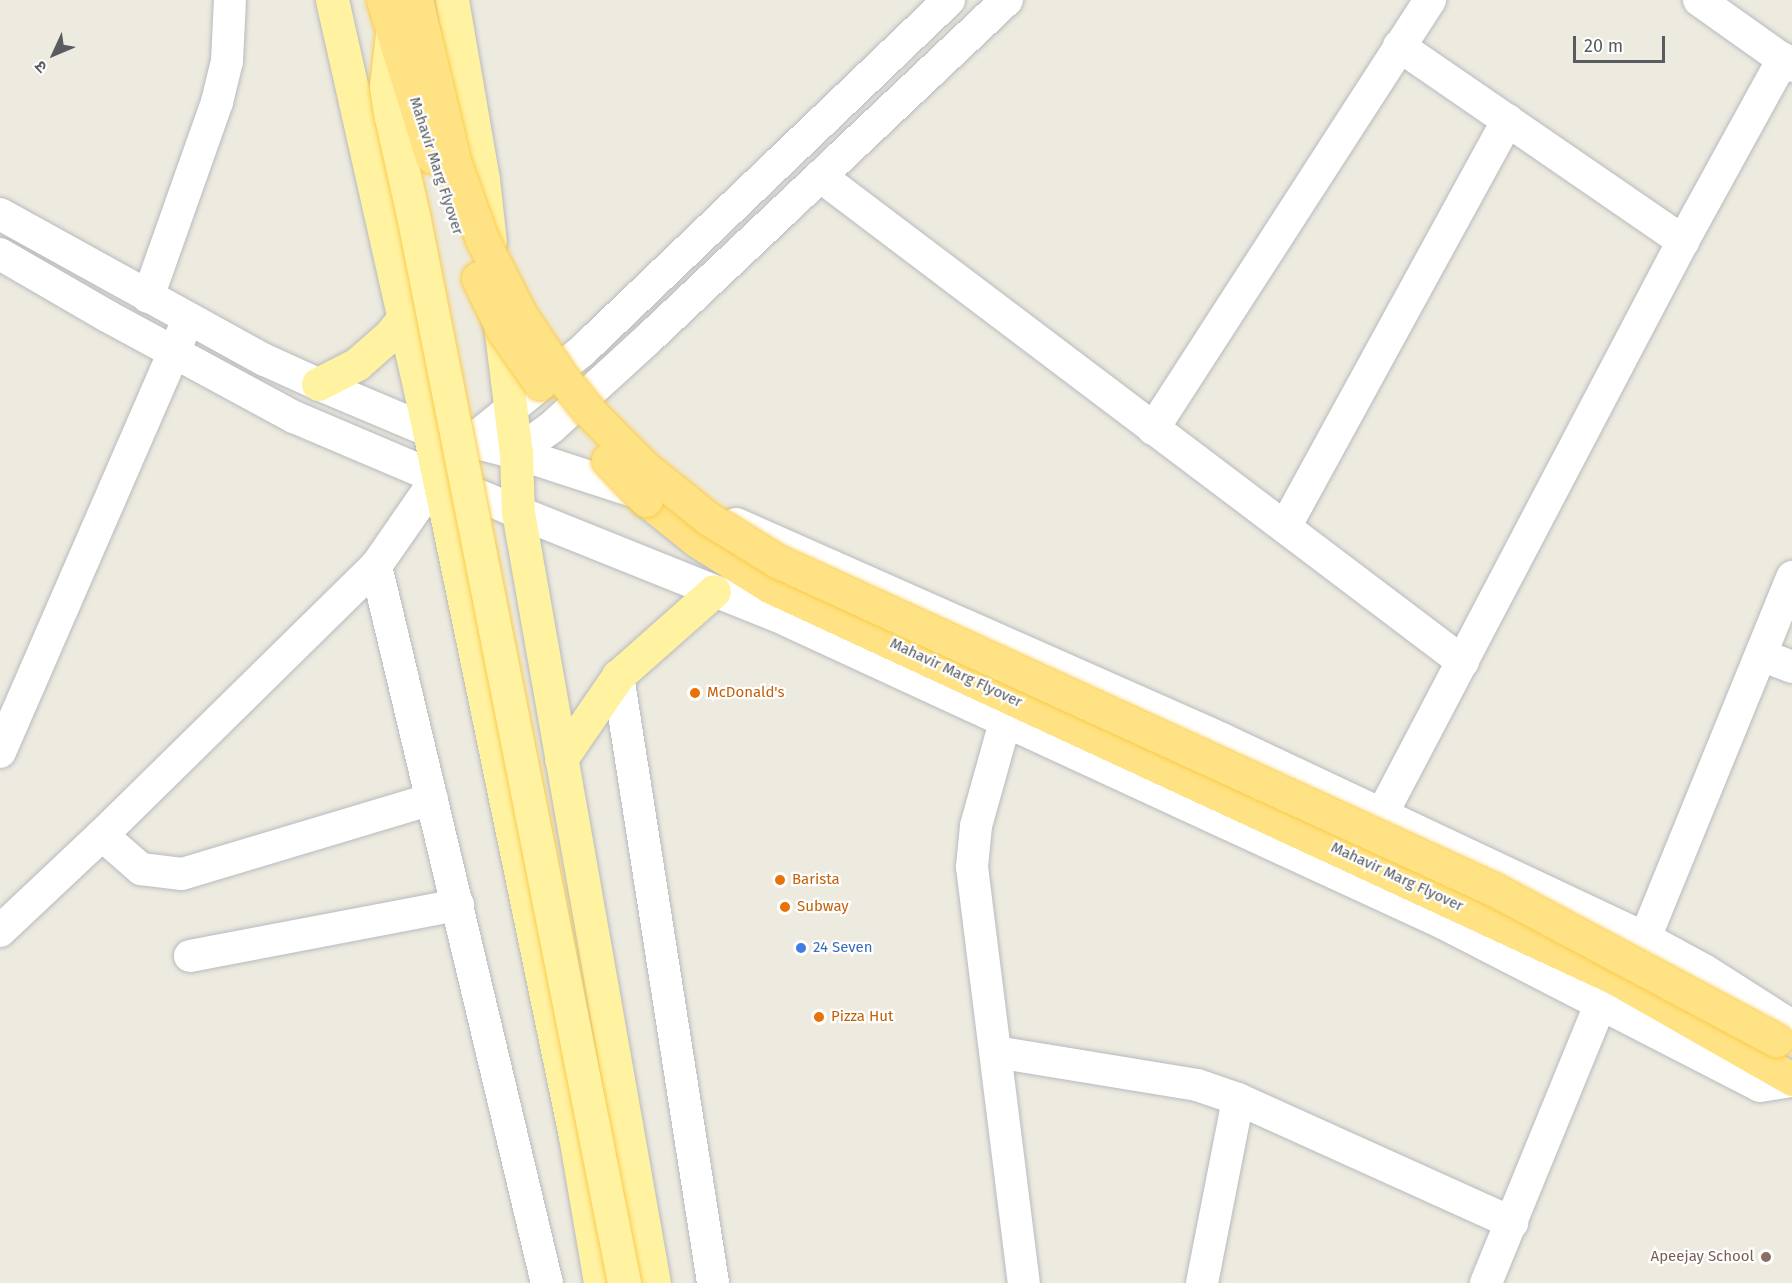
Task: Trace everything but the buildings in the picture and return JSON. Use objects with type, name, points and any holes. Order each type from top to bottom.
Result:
[{"type":"highway","name":"Mahavir Marg Flyover","points":[[383,0],[448,212],[503,330],[556,405],[646,500],[697,541],[771,587],[1616,978],[1781,1044]]},
{"type":"highway","name":"Mahavir Marg Flyover","points":[[416,0],[454,161],[482,239],[520,314],[561,376],[589,411],[642,465],[709,519],[777,561],[1495,890],[1781,1044],[1792,1080]]},
{"type":"main road","points":[[332,0],[429,431],[436,478],[575,1136],[600,1283]]},
{"type":"main road","points":[[452,0],[483,179],[516,453],[518,512],[654,1283]]},
{"type":"main road","points":[[392,34],[386,87],[391,117],[417,232],[624,1283]]},
{"type":"main road","points":[[318,384],[357,364],[390,335],[403,319]]},
{"type":"main road","points":[[561,759],[618,676],[714,591]]},
{"type":"street","points":[[148,297],[217,102],[227,62],[230,0]]},
{"type":"street","points":[[0,931],[102,835],[376,566],[436,478],[470,442],[582,351],[949,0]]},
{"type":"street","points":[[516,453],[552,427],[1007,0]]},
{"type":"street","points":[[1153,429],[1430,0]]},
{"type":"street","points":[[1382,814],[1683,242],[1787,63],[1699,0]]},
{"type":"street","points":[[1399,46],[1683,242]]},
{"type":"street","points":[[1285,527],[1508,120]]},
{"type":"street","points":[[820,176],[1463,662]]},
{"type":"street","points":[[0,214],[265,360],[318,384],[429,431],[516,453],[742,526],[1201,729],[1645,938],[1704,970],[1781,1044]]},
{"type":"street","points":[[0,254],[294,417],[518,512],[786,620],[1445,924],[1760,1086],[1792,1080]]},
{"type":"street","points":[[0,752],[189,318]]},
{"type":"street","points":[[376,566],[547,1283]]},
{"type":"street","points":[[1645,938],[1792,577]]},
{"type":"street","points":[[1761,655],[1792,667]]},
{"type":"street","points":[[618,676],[713,1283]]},
{"type":"street","points":[[1005,722],[976,826],[972,867],[1024,1283]]},
{"type":"street","points":[[102,835],[141,869],[182,874],[432,799]]},
{"type":"street","points":[[190,956],[458,905]]},
{"type":"street","points":[[1486,1283],[1600,1005]]},
{"type":"street","points":[[996,1052],[1197,1085],[1238,1099],[1512,1223]]},
{"type":"street","points":[[1202,1283],[1238,1099]]},
{"type":"place","name":"McDonald's","points":[[695,693]]},
{"type":"place","name":"Barista","points":[[780,880]]},
{"type":"place","name":"Subway","points":[[785,907]]},
{"type":"place","name":"24 Seven","points":[[801,948]]},
{"type":"place","name":"Pizza Hut","points":[[819,1017]]},
{"type":"place","name":"Apeejay School","points":[[1766,1257]]}]
